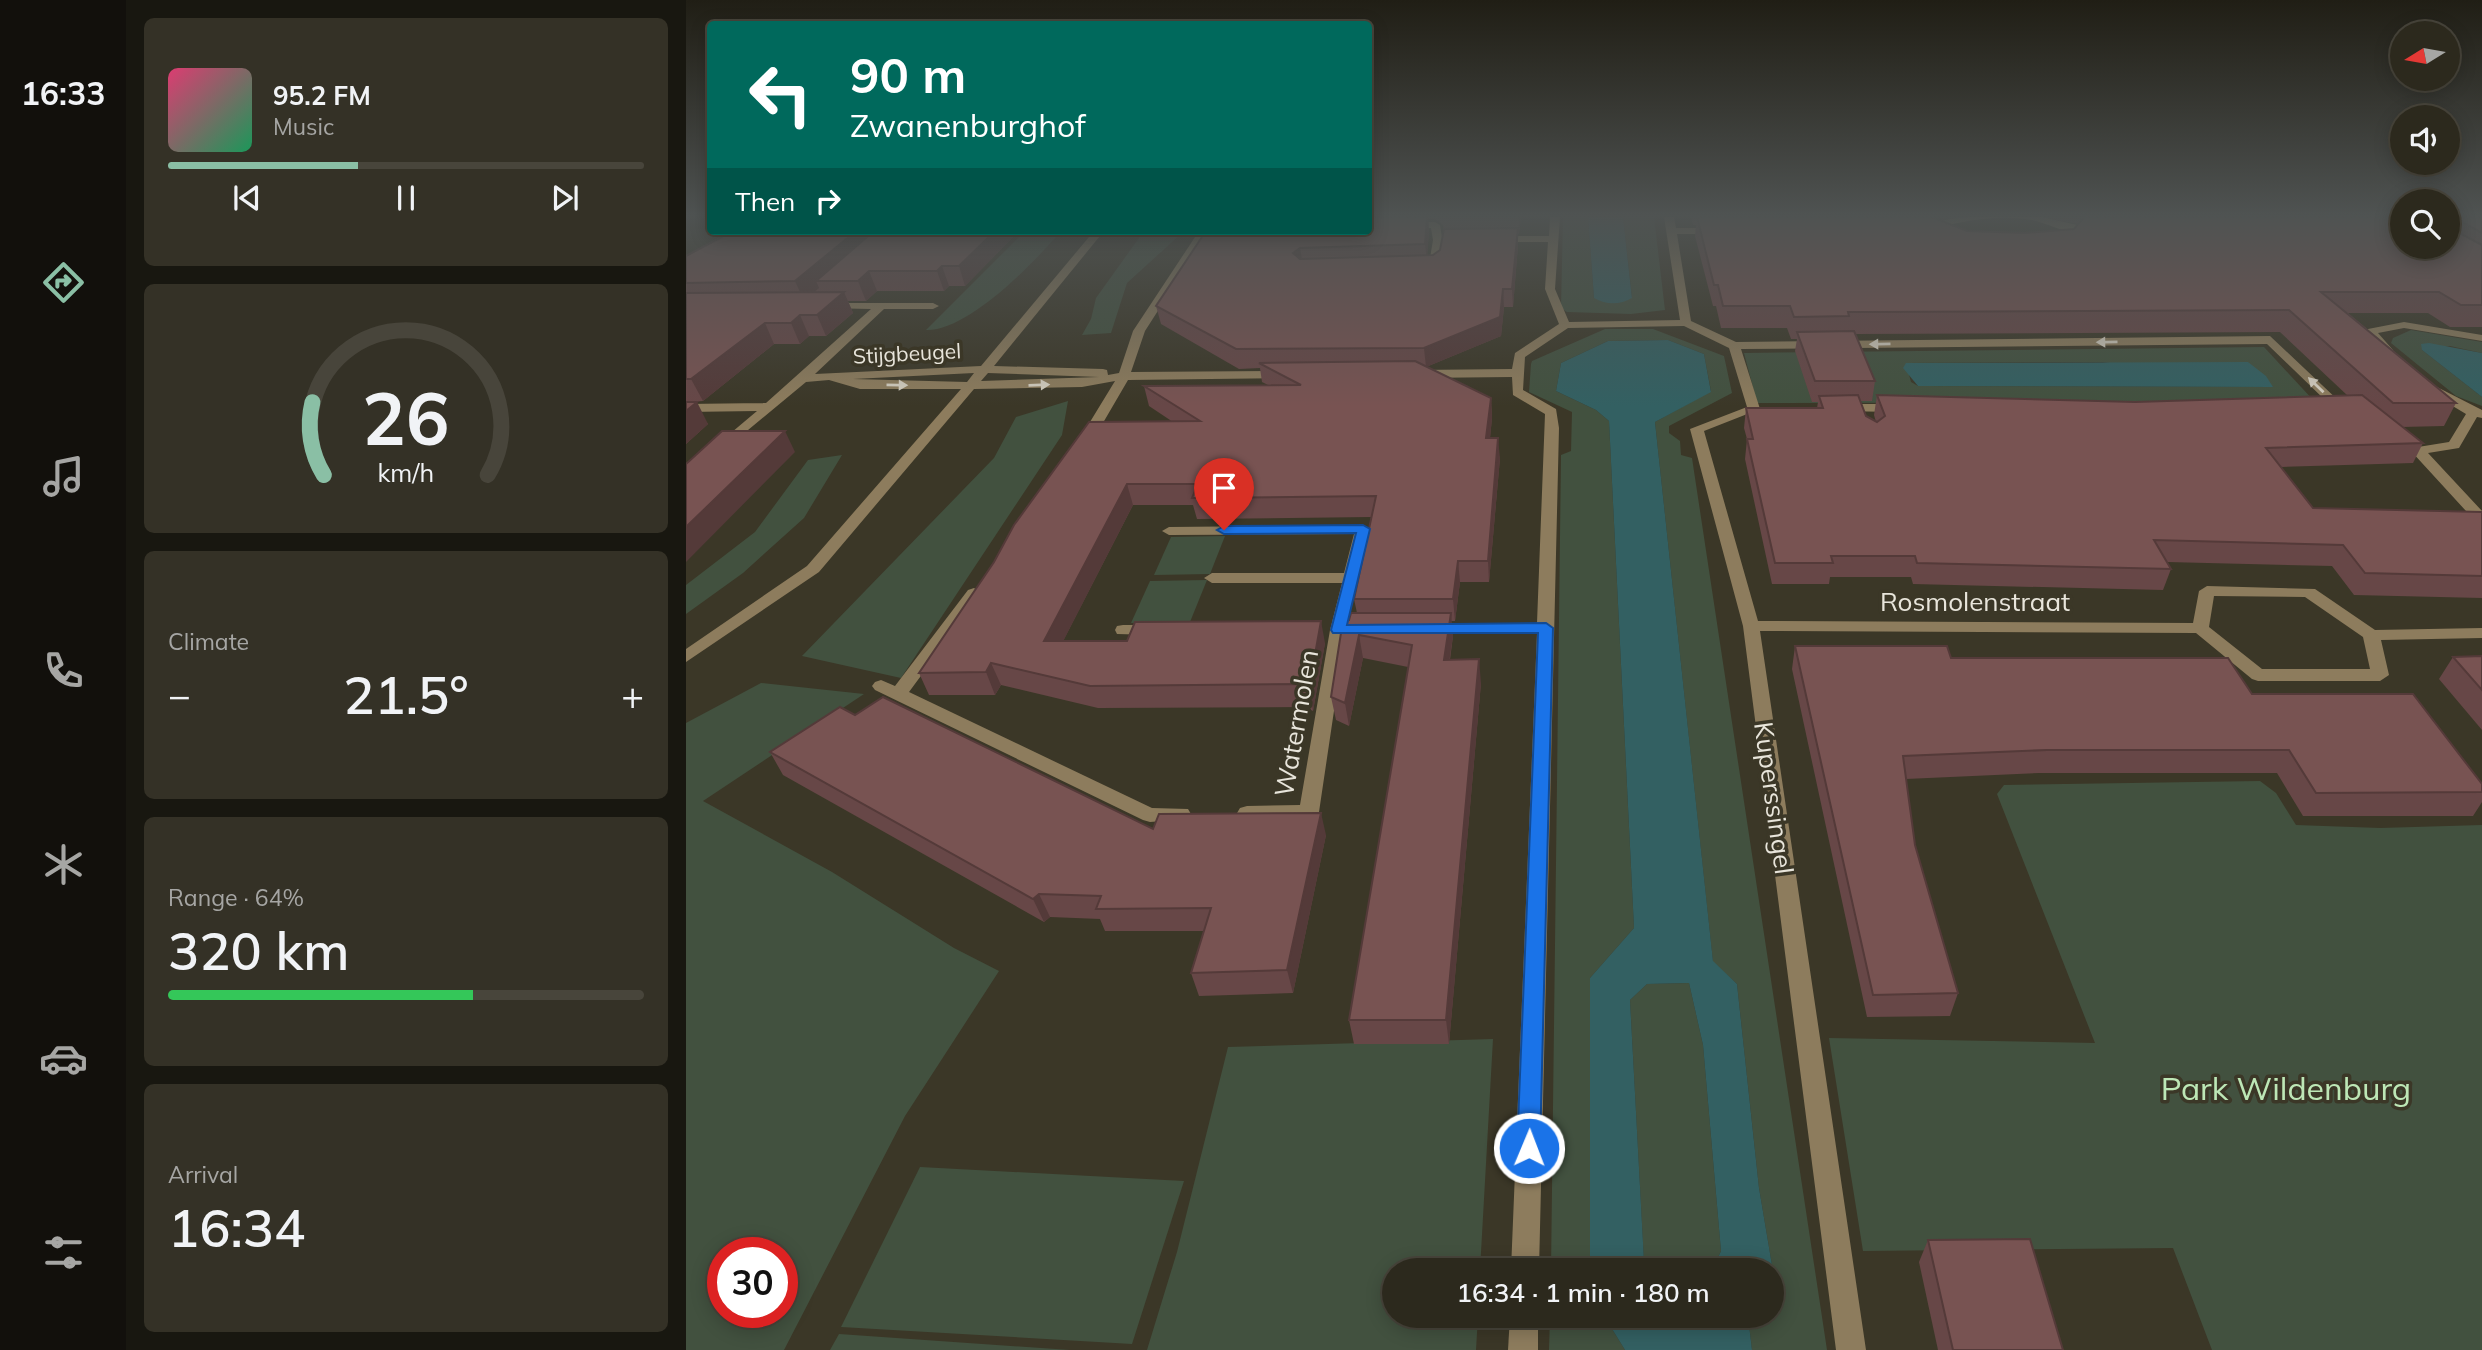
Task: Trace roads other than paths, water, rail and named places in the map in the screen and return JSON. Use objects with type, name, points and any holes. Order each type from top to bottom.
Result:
[{"type":"street","points":[[686,657],[813,569],[986,369],[1059,280]]},
{"type":"street","points":[[1079,450],[1124,376],[1139,331],[1172,280]]},
{"type":"street","points":[[1551,280],[1550,289],[1565,325]]},
{"type":"street","points":[[1679,280],[1686,323]]},
{"type":"street","name":"Stijgbeugel","points":[[821,306],[933,306]]},
{"type":"street","name":"Stijgbeugel","points":[[803,378],[881,306]]},
{"type":"street","points":[[1525,1258],[1551,412],[1517,393],[1519,356],[1565,325],[1686,323],[1734,346],[2270,340],[2335,403],[2308,404]]},
{"type":"street","points":[[2398,359],[2373,337],[2372,331],[2404,325],[2482,338]]},
{"type":"street","name":"Kuperssingel","points":[[1734,346],[1760,409],[1697,429],[1751,626],[1851,1350]]},
{"type":"street","name":"Stijgbeugel","points":[[803,378],[872,372],[986,369],[1070,370],[1124,376]]},
{"type":"street","points":[[1408,374],[1517,373]]},
{"type":"street","points":[[1124,376],[1300,375]]},
{"type":"street","name":"Stijgbeugel","points":[[830,377],[860,385],[971,386],[1082,383],[1124,376]]},
{"type":"street","points":[[717,452],[803,378]]},
{"type":"street","points":[[2427,383],[2478,413],[2455,445],[2418,451],[2482,520]]},
{"type":"street","points":[[686,408],[768,407]]},
{"type":"street","points":[[1862,408],[1868,426]]},
{"type":"street","points":[[1822,409],[1917,408]]},
{"type":"street","name":"Watermolen","points":[[1169,531],[1363,529],[1338,630],[1309,812],[1230,814]]},
{"type":"street","points":[[985,578],[890,689],[1150,815],[1203,814]]},
{"type":"street","points":[[1212,578],[1351,578]]},
{"type":"street","points":[[2371,635],[2380,676],[2258,675],[2200,628],[2207,591],[2309,592],[2371,635],[2482,633]]},
{"type":"street","name":"Rosmolenstraat","points":[[1751,626],[2200,628]]},
{"type":"street","points":[[1407,629],[1546,628]]},
{"type":"street","points":[[1123,630],[1177,630]]},
{"type":"street","points":[[1523,1350],[1524,1328]]},
{"type":"water","points":[[1593,280],[1630,280],[1632,298],[1613,303],[1594,298]]},
{"type":"water","points":[[1668,340],[1704,354],[1711,392],[1655,422],[1713,961],[1737,984],[1759,1188],[1771,1258],[1718,1258],[1721,1251],[1703,1045],[1689,983],[1647,984],[1630,1000],[1644,1258],[1590,1258],[1590,978],[1634,928],[1609,421],[1596,410],[1556,391],[1561,363],[1608,341]]},
{"type":"water","points":[[2429,343],[2482,353],[2482,397],[2422,350],[2421,344]]},
{"type":"water","points":[[2248,362],[2266,376],[2273,387],[1918,386],[1903,368],[1906,363]]},
{"type":"water","points":[[1611,1328],[1749,1328],[1752,1350],[1625,1350]]},
{"type":"park label","name":"Park Wildenburg","points":[[2286,1088]]}]
